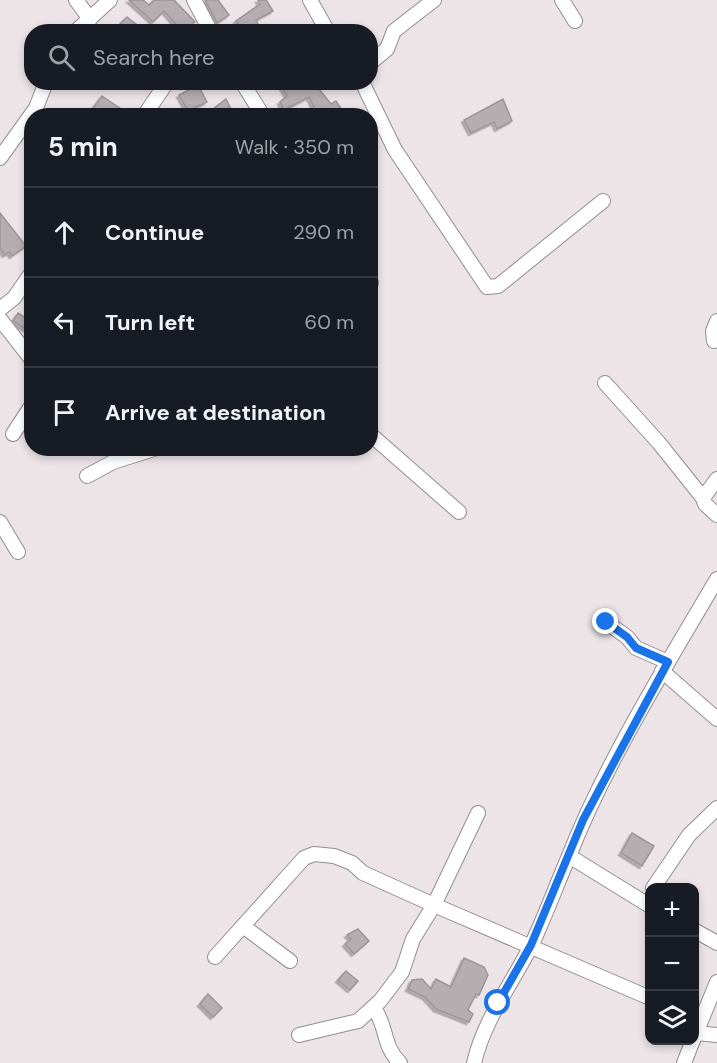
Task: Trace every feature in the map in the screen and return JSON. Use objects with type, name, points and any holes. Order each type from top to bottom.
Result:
[{"type":"street","points":[[76,0],[90,20]]},
{"type":"street","points":[[85,24],[110,0]]},
{"type":"street","points":[[194,0],[207,24]]},
{"type":"street","points":[[310,0],[324,24]]},
{"type":"street","points":[[378,56],[387,49],[394,31],[434,0]]},
{"type":"street","points":[[562,0],[575,21]]},
{"type":"street","points":[[36,108],[43,90]]},
{"type":"street","points":[[149,108],[162,90]]},
{"type":"street","points":[[247,90],[258,108]]},
{"type":"street","points":[[366,90],[375,108]]},
{"type":"street","points":[[378,115],[395,150],[487,287],[498,286],[603,201]]},
{"type":"street","points":[[1,154],[24,124]]},
{"type":"street","points":[[0,309],[14,297],[24,283]]},
{"type":"street","points":[[0,319],[24,350]]},
{"type":"street","points":[[714,341],[713,331],[717,321]]},
{"type":"street","points":[[605,383],[659,443],[703,498],[705,504],[717,515]]},
{"type":"street","points":[[13,434],[24,417]]},
{"type":"street","points":[[378,441],[459,512]]},
{"type":"street","points":[[87,476],[113,462],[132,456]]},
{"type":"street","points":[[703,498],[717,479]]},
{"type":"street","points":[[0,522],[18,552]]},
{"type":"street","points":[[474,1063],[477,1048],[498,1003],[531,945],[583,820],[665,667],[717,579]]},
{"type":"street","points":[[606,622],[627,637],[636,648],[665,667],[717,718]]},
{"type":"street","points":[[656,883],[688,835],[717,808]]},
{"type":"street","points":[[298,1035],[358,1021],[374,1008],[402,972],[413,939],[434,905],[478,813]]},
{"type":"street","points":[[215,957],[304,858],[314,854],[334,856],[352,863],[363,873],[645,996]]},
{"type":"street","points":[[569,856],[645,899]]},
{"type":"street","points":[[243,926],[290,961]]},
{"type":"street","points":[[699,933],[717,942]]},
{"type":"street","points":[[699,1023],[717,982]]},
{"type":"street","points":[[374,1008],[383,1023],[387,1048],[400,1063]]},
{"type":"street","points":[[699,1031],[717,1035]]},
{"type":"street","points":[[689,1060],[692,1045]]},
{"type":"building","points":[[129,0],[143,0],[149,5],[154,0],[174,0],[195,22],[176,24],[164,11],[153,22]]},
{"type":"building","points":[[205,0],[218,0],[229,15],[217,23]]},
{"type":"building","points":[[258,0],[266,0],[273,11],[256,20],[258,24],[238,24],[236,21],[260,4]]},
{"type":"building","points":[[127,17],[136,24],[120,24]]},
{"type":"building","points":[[188,90],[201,90],[207,102],[194,108],[186,108],[179,95]]},
{"type":"building","points":[[284,90],[320,90],[331,104],[336,101],[341,108],[314,108],[309,97],[288,108],[283,108],[280,102],[287,96]]},
{"type":"building","points":[[102,96],[120,108],[93,108]]},
{"type":"building","points":[[226,99],[230,108],[214,108]]},
{"type":"building","points":[[503,99],[512,121],[497,129],[494,122],[471,133],[464,120]]},
{"type":"building","points":[[0,213],[24,243],[24,247],[12,256],[9,252],[5,255],[0,248]]},
{"type":"building","points":[[18,313],[24,317],[24,328],[13,321]]},
{"type":"building","points":[[632,833],[654,846],[642,866],[621,853]]},
{"type":"building","points":[[358,929],[369,941],[354,954],[345,944],[351,939],[347,935]]},
{"type":"building","points":[[464,958],[484,967],[488,975],[479,995],[476,994],[468,1010],[473,1014],[469,1022],[436,1009],[425,997],[408,989],[412,980],[422,979],[431,989],[436,979],[451,987]]},
{"type":"building","points":[[346,971],[358,981],[350,990],[338,980]]},
{"type":"building","points":[[208,994],[222,1008],[213,1017],[200,1004]]},
{"type":"route","points":[[498,1003],[531,945],[583,820],[668,662],[636,648],[627,637],[606,622]]}]
